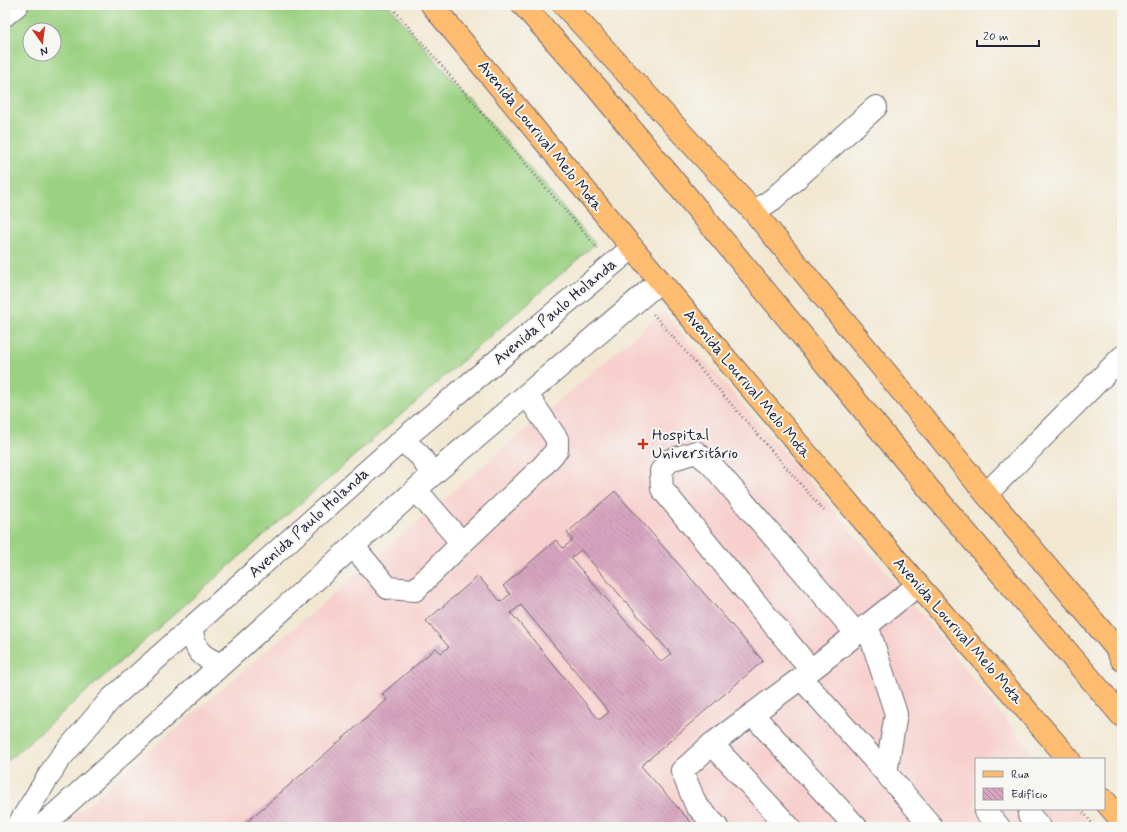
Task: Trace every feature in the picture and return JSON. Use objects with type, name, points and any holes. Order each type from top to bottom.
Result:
[{"type":"main road","name":"Avenida Lourival Melo Mota","points":[[432,5],[632,248],[918,585],[1068,758]]},
{"type":"main road","points":[[523,5],[597,88],[929,489],[1122,716]]},
{"type":"main road","points":[[564,5],[754,212],[986,494],[1116,648],[1122,660]]},
{"type":"main road","points":[[1105,801],[1122,821]]},
{"type":"street","points":[[5,15],[17,5]]},
{"type":"street","points":[[754,212],[772,199],[876,106]]},
{"type":"street","name":"Avenida Paulo Holanda","points":[[17,827],[58,760],[110,700],[401,442],[632,248]]},
{"type":"street","points":[[41,827],[423,483],[660,281]]},
{"type":"street","points":[[986,494],[1122,357]]},
{"type":"street","points":[[353,546],[388,588],[415,590],[540,469],[557,450],[557,439],[527,395]]},
{"type":"street","points":[[401,442],[418,452],[425,462],[423,483],[462,543]]},
{"type":"street","points":[[886,773],[896,714],[862,630],[711,464],[696,452],[670,460],[661,471],[662,489],[806,674],[886,773],[932,827]]},
{"type":"street","points":[[717,827],[696,805],[682,771],[712,744],[806,674],[918,585]]},
{"type":"street","points":[[191,628],[194,645],[205,658],[221,665]]},
{"type":"street","points":[[752,714],[856,827]]},
{"type":"street","points":[[712,744],[789,827]]},
{"type":"path","points":[[1082,810],[1095,827]]},
{"type":"shaded area","name":"Hospital Universitário","points":[[663,312],[891,577],[1036,758],[975,758],[975,810],[1079,810],[1092,827],[61,827]]},
{"type":"green space","points":[[5,5],[388,5],[595,244],[5,763]]},
{"type":"building","points":[[615,491],[763,661],[641,766],[695,827],[241,827],[387,700],[382,694],[436,648],[441,653],[449,647],[426,621],[478,576],[501,602],[510,594],[503,586],[556,540],[563,548],[573,540],[567,533]],"holes":[[[581,550],[671,654],[661,662],[571,558]],[[521,605],[609,712],[599,720],[511,613]]]},
{"type":"place","name":"Hospital Universitário","points":[[643,444]]}]
